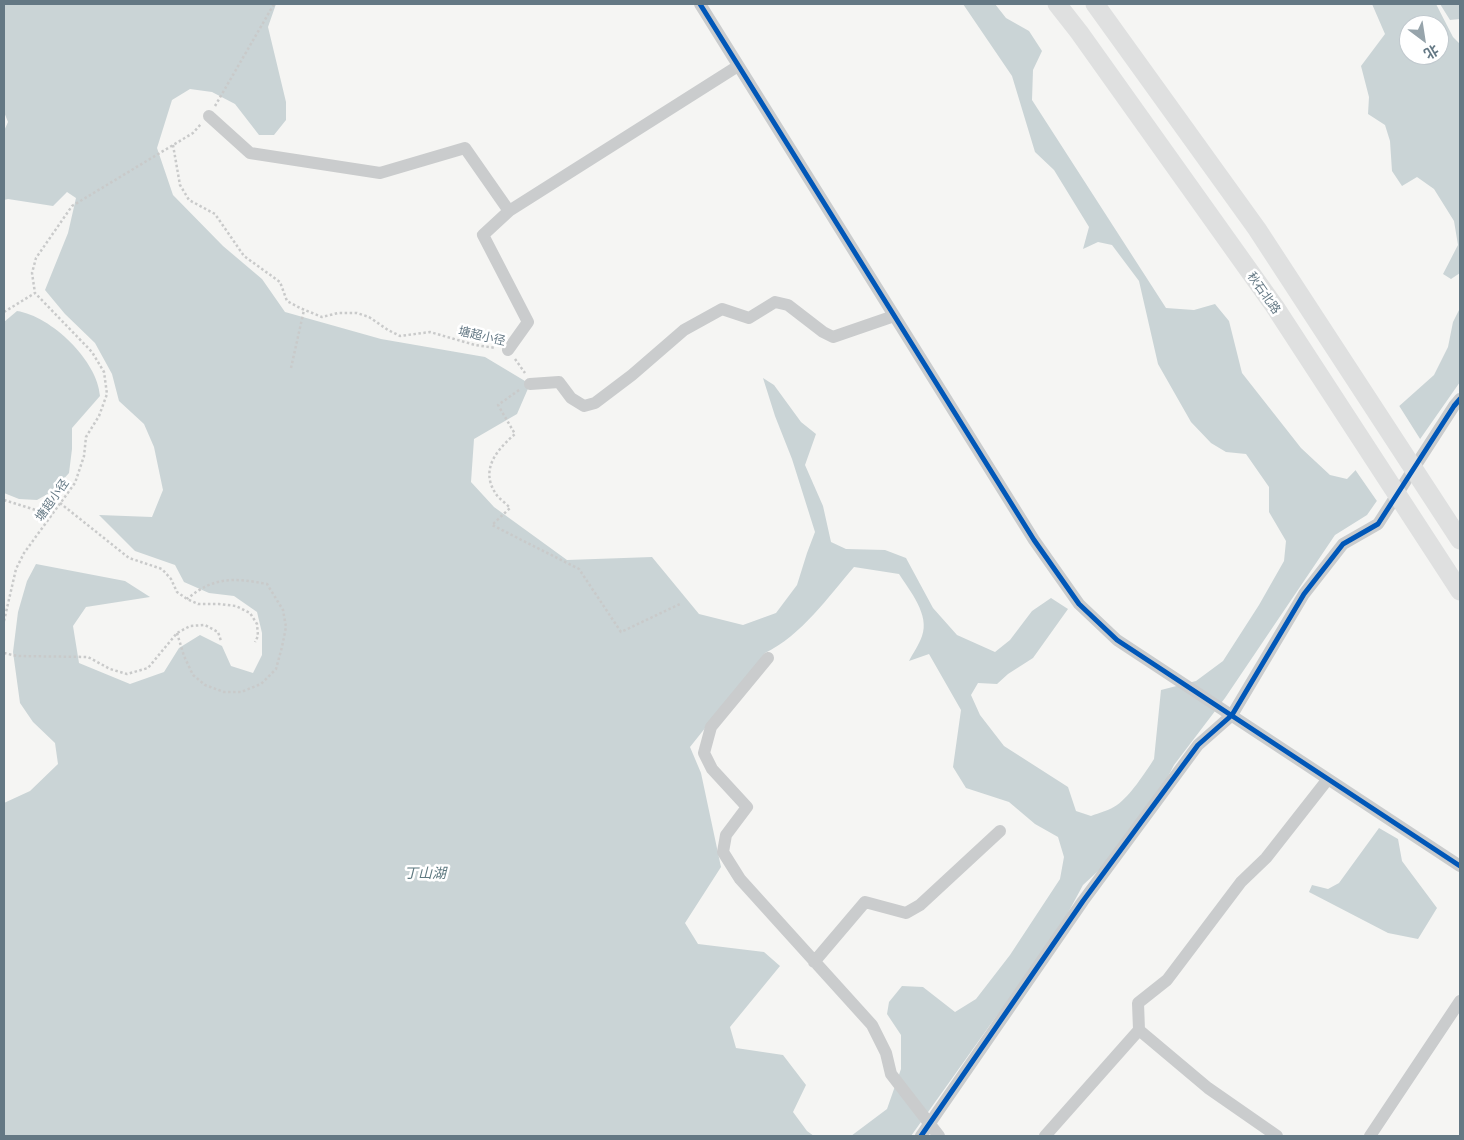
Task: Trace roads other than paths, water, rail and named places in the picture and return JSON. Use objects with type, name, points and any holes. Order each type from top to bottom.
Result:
[{"type":"main road","name":"秋石北路","points":[[1057,4],[1079,32],[1274,308],[1460,591]]},
{"type":"main road","points":[[1095,4],[1257,228],[1460,540]]},
{"type":"street","points":[[700,4],[1034,540],[1079,604],[1118,640],[1460,866]]},
{"type":"street","points":[[508,350],[528,322],[482,234],[509,211],[738,66]]},
{"type":"street","points":[[209,116],[250,153],[380,172],[464,148],[509,211]]},
{"type":"street","points":[[527,381],[559,382],[571,398],[584,406],[595,403],[632,375],[684,330],[722,310],[749,318],[775,302],[788,305],[823,332],[833,337],[894,316]]},
{"type":"street","points":[[921,1136],[1083,901],[1198,745],[1232,715],[1304,594],[1343,544],[1378,524],[1460,399]]},
{"type":"street","points":[[768,658],[711,728],[704,753],[712,769],[746,807],[726,834],[723,852],[740,879],[872,1025],[886,1052],[892,1074],[939,1136]]},
{"type":"street","points":[[1046,1136],[1139,1030],[1138,1003],[1167,980],[1241,882],[1266,858],[1328,779]]},
{"type":"street","points":[[814,962],[865,902],[906,913],[920,905],[1000,831]]},
{"type":"street","points":[[1370,1136],[1460,1001]]},
{"type":"street","points":[[1139,1030],[1208,1088],[1277,1136]]},
{"type":"water","name":"丁山湖","points":[[4,4],[276,4],[268,27],[286,102],[286,120],[274,135],[259,135],[235,104],[212,92],[190,89],[172,100],[157,148],[173,195],[223,246],[262,279],[285,312],[381,339],[485,357],[530,384],[517,414],[474,439],[471,482],[494,507],[567,560],[652,557],[699,614],[743,625],[776,613],[797,585],[815,532],[792,459],[775,416],[763,378],[774,385],[801,422],[816,434],[805,465],[823,506],[831,542],[846,549],[885,550],[906,558],[933,608],[957,635],[995,652],[1010,640],[1032,611],[1051,598],[1068,609],[1033,658],[1008,674],[997,684],[978,683],[971,695],[980,715],[1004,746],[1068,787],[1076,811],[1091,816],[1117,805],[1142,777],[1154,759],[1161,690],[1196,681],[1223,661],[1259,605],[1284,561],[1286,541],[1269,512],[1269,487],[1246,454],[1226,452],[1211,443],[1191,422],[1158,364],[1139,281],[1112,245],[1098,242],[1083,249],[1089,227],[1054,170],[1035,152],[1012,76],[963,4],[995,4],[1006,18],[1029,31],[1042,51],[1033,70],[1032,100],[1166,308],[1194,310],[1215,304],[1229,321],[1242,373],[1301,448],[1330,475],[1347,479],[1381,444],[1397,408],[1434,375],[1448,347],[1453,322],[1460,308],[1460,382],[1367,515],[1335,535],[1225,698],[1174,765],[1137,835],[1083,885],[1055,937],[911,1136],[851,1136],[887,1109],[901,1069],[901,1035],[887,1014],[889,1002],[902,986],[923,987],[955,1012],[976,999],[1010,955],[1060,879],[1064,857],[1058,837],[1035,824],[1009,802],[966,788],[953,767],[961,710],[929,654],[909,661],[921,639],[924,628],[918,604],[899,574],[854,567],[802,626],[778,646],[765,653],[690,747],[701,773],[721,867],[685,923],[698,944],[764,952],[780,966],[730,1027],[736,1048],[783,1055],[806,1085],[793,1112],[807,1131],[814,1136],[4,1136],[4,803],[30,791],[58,764],[55,743],[33,722],[20,703],[13,652],[18,612],[27,581],[36,564],[125,581],[150,597],[86,607],[73,626],[79,663],[130,684],[164,672],[179,648],[200,635],[222,646],[231,666],[253,673],[262,655],[262,633],[257,612],[234,596],[209,593],[184,582],[175,565],[135,551],[99,515],[152,517],[163,490],[154,447],[144,424],[119,401],[112,374],[95,343],[65,314],[45,290],[68,233],[76,198],[67,192],[53,206],[4,200],[4,131],[8,122],[4,112]]},
{"type":"water","points":[[1372,4],[1436,4],[1442,15],[1399,15],[1399,65],[1449,65],[1449,29],[1460,44],[1460,273],[1451,279],[1443,274],[1458,245],[1454,221],[1434,189],[1417,177],[1402,186],[1392,171],[1390,141],[1385,125],[1368,114],[1369,97],[1361,66],[1385,34]]},
{"type":"water","points":[[1440,4],[1460,4],[1460,19],[1450,20],[1449,15],[1447,15]]},
{"type":"water","points":[[17,311],[44,321],[70,342],[91,369],[100,396],[72,428],[69,473],[53,491],[37,500],[19,499],[4,493],[4,322]]},
{"type":"water","points":[[1379,828],[1398,839],[1402,861],[1437,908],[1418,939],[1388,933],[1309,892],[1312,885],[1328,889],[1339,883]]}]
